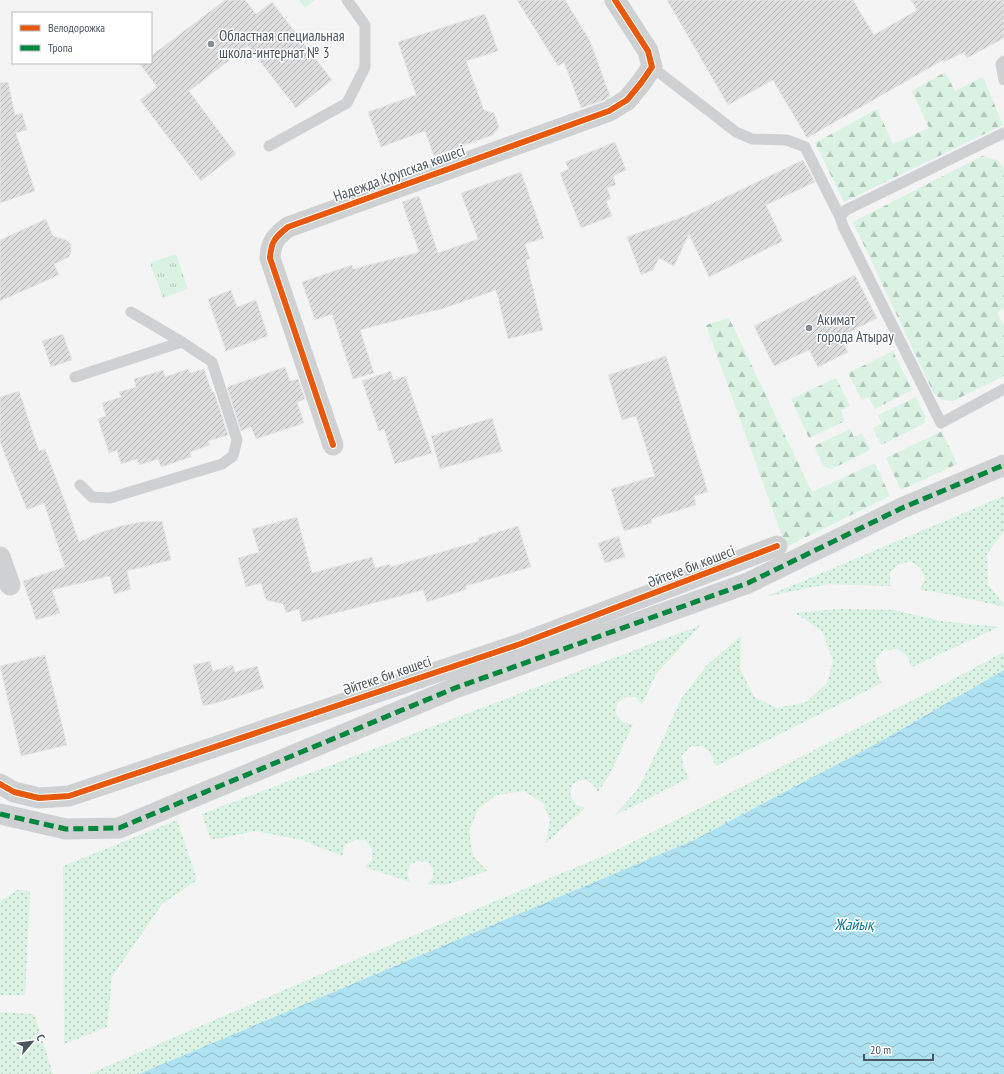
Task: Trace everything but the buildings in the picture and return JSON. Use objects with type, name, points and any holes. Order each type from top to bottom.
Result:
[{"type":"street","points":[[615,0],[648,51],[652,67]]},
{"type":"street","name":"Надежда Крупская көшесі","points":[[333,445],[270,258],[270,247],[277,235],[288,228],[609,111],[627,100],[652,67]]},
{"type":"street","points":[[0,814],[66,829],[119,828],[455,688],[748,583],[902,508],[1004,464]]},
{"type":"street","name":"Әйтеке би көшесі","points":[[0,784],[14,792],[39,798],[69,796],[520,644],[739,562],[777,546]]},
{"type":"street","points":[[0,557],[10,585]]},
{"type":"lane","points":[[269,146],[347,103],[365,67],[366,25],[347,0]]},
{"type":"lane","points":[[1004,61],[1001,64],[1004,80]]},
{"type":"lane","points":[[652,67],[736,132],[752,139],[787,140],[805,147],[941,423],[1004,389]]},
{"type":"lane","points":[[840,217],[846,210],[1004,133]]},
{"type":"lane","points":[[80,485],[92,497],[110,498],[222,464],[233,456],[237,440],[212,362],[182,342],[131,312]]},
{"type":"lane","points":[[74,377],[182,342]]},
{"type":"green space","points":[[299,0],[315,0],[305,8]]},
{"type":"green space","points":[[945,72],[955,91],[983,77],[1003,125],[844,202],[815,143],[877,109],[893,144],[929,128],[912,91]]},
{"type":"green space","points":[[982,156],[999,161],[1004,169],[1004,308],[997,313],[1004,325],[1004,376],[953,401],[941,400],[933,392],[853,222]]},
{"type":"green space","points":[[176,254],[188,289],[163,298],[150,263]]},
{"type":"green space","points":[[729,318],[812,492],[875,463],[890,496],[786,547],[706,325]]},
{"type":"green space","points":[[893,351],[912,390],[875,409],[869,397],[862,400],[848,373]]},
{"type":"green space","points":[[836,378],[850,406],[841,410],[845,421],[809,438],[791,399]]},
{"type":"green space","points":[[916,397],[925,416],[925,422],[881,445],[873,428],[882,423],[878,415]]},
{"type":"green space","points":[[850,429],[854,437],[862,433],[870,450],[832,469],[827,468],[823,465],[814,446]]},
{"type":"green space","points":[[942,431],[957,464],[901,490],[886,458]]},
{"type":"green space","points":[[1004,496],[1004,530],[987,554],[988,584],[1004,607],[947,594],[920,590],[925,579],[921,568],[910,561],[898,565],[890,573],[890,586],[828,584],[765,597]]},
{"type":"green space","points":[[840,609],[893,610],[941,621],[999,627],[912,667],[907,656],[898,649],[883,650],[875,661],[877,673],[882,683],[716,766],[710,753],[702,746],[691,746],[682,755],[683,766],[689,778],[614,816],[638,789],[681,699],[706,666],[741,636],[740,668],[754,697],[777,708],[806,702],[827,683],[833,661],[822,631],[795,613]]},
{"type":"green space","points":[[701,625],[656,674],[642,705],[635,697],[626,697],[617,703],[616,714],[622,722],[633,724],[610,774],[598,792],[592,783],[583,779],[572,784],[570,794],[576,805],[585,808],[546,843],[550,820],[543,803],[524,791],[497,795],[478,809],[469,831],[473,856],[487,871],[449,884],[427,885],[433,877],[433,869],[427,862],[418,861],[410,864],[407,873],[410,882],[365,867],[372,860],[372,849],[365,840],[356,840],[345,845],[342,856],[302,840],[255,831],[211,840],[202,814]]},
{"type":"green space","points":[[1004,652],[1004,670],[883,740],[694,840],[139,1074],[89,1074],[345,964],[615,851],[931,691]]},
{"type":"green space","points":[[177,820],[197,880],[162,904],[112,977],[107,1027],[64,1044],[63,866]]},
{"type":"green space","points":[[17,890],[30,891],[25,995],[0,995],[0,902]]},
{"type":"green space","points":[[0,1012],[34,1014],[53,1074],[0,1074]]},
{"type":"water","name":"Жайық","points":[[1004,670],[1004,1074],[139,1074],[694,840],[883,740]]},
{"type":"marked path","points":[[0,814],[66,829],[119,828],[455,688],[748,583],[902,508],[1004,465]]},
{"type":"cycle path","points":[[333,445],[270,258],[274,240],[288,227],[609,111],[627,100],[652,67],[648,51],[615,0]]},
{"type":"cycle path","points":[[0,784],[14,792],[39,798],[69,796],[520,644],[777,546]]},
{"type":"place","name":"Областная специальная школа-интернат № 3","points":[[211,44]]},
{"type":"place","name":"Акимат города Атырау","points":[[809,328]]}]
